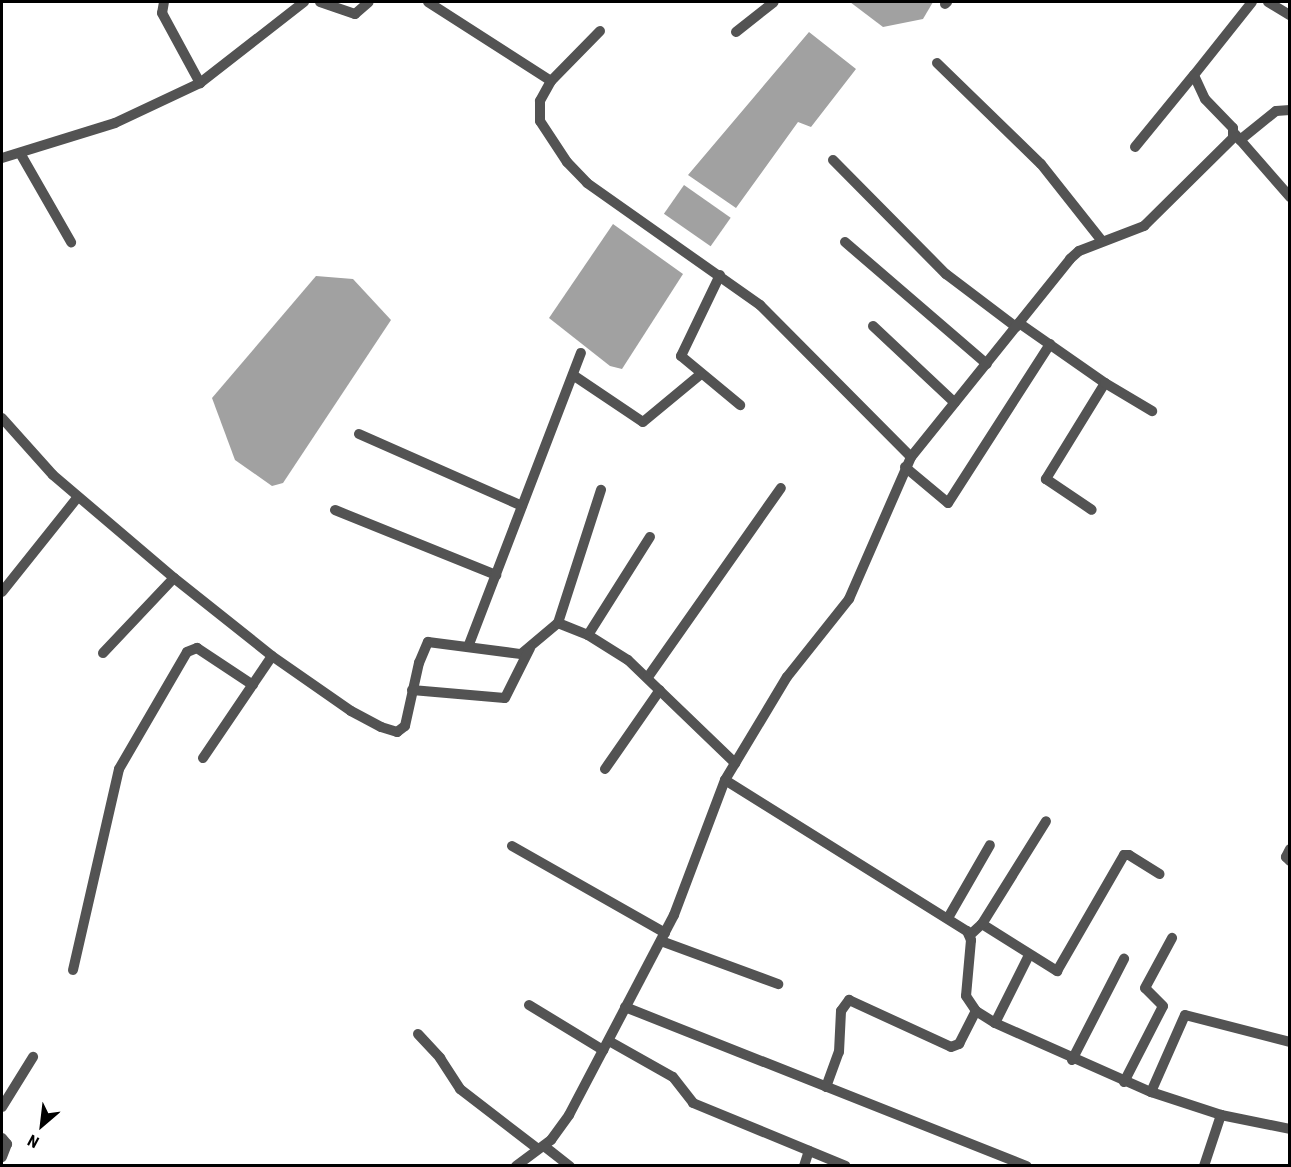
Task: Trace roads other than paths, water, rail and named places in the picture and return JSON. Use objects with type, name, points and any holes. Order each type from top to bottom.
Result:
[{"type":"street","points":[[164,2],[162,13],[200,83]]},
{"type":"street","points":[[2,158],[115,123],[200,83],[304,2]]},
{"type":"street","points":[[320,2],[355,14],[369,2]]},
{"type":"street","points":[[428,2],[551,81]]},
{"type":"street","points":[[736,32],[774,2]]},
{"type":"street","points":[[1135,147],[1252,2]]},
{"type":"street","points":[[1268,2],[1290,15]]},
{"type":"street","points":[[600,31],[551,81],[538,111],[540,121],[567,162],[587,183],[720,275],[770,314],[948,503],[1050,344]]},
{"type":"street","points":[[937,63],[1034,157],[1102,241]]},
{"type":"street","points":[[1194,75],[1205,99],[1290,197]]},
{"type":"street","points":[[516,1166],[541,1148],[569,1114],[663,937],[725,780],[787,677],[849,598],[908,462],[1070,259],[1102,241],[1129,234],[1151,221],[1238,137],[1276,111],[1290,110]]},
{"type":"street","points":[[20,153],[71,242]]},
{"type":"street","points":[[833,160],[946,274],[1017,325],[1152,411]]},
{"type":"street","points":[[845,242],[987,364]]},
{"type":"street","points":[[720,275],[681,356],[740,405]]},
{"type":"street","points":[[873,326],[955,403]]},
{"type":"street","points":[[468,647],[581,353]]},
{"type":"street","points":[[573,375],[643,422],[701,374]]},
{"type":"street","points":[[1092,510],[1046,479],[1105,383]]},
{"type":"street","points":[[2,418],[77,498],[174,578],[272,656],[351,711],[394,732],[405,726],[411,690],[428,642],[513,654],[530,648]]},
{"type":"street","points":[[359,434],[522,506]]},
{"type":"street","points":[[648,677],[781,488]]},
{"type":"street","points":[[411,690],[505,698],[530,648],[558,623],[601,490]]},
{"type":"street","points":[[2,592],[77,498]]},
{"type":"street","points":[[335,510],[496,575]]},
{"type":"street","points":[[588,635],[650,537]]},
{"type":"street","points":[[103,652],[174,578]]},
{"type":"street","points":[[558,623],[588,635],[648,677],[735,764]]},
{"type":"street","points":[[73,970],[119,768],[187,652],[197,648],[253,685]]},
{"type":"street","points":[[203,758],[272,656]]},
{"type":"street","points":[[606,769],[660,690]]},
{"type":"street","points":[[725,780],[948,918],[970,935]]},
{"type":"street","points":[[1046,821],[982,924],[970,935],[965,984],[968,1000],[976,1011],[994,1023],[1124,1082],[1221,1115],[1290,1129]]},
{"type":"street","points":[[948,918],[990,845]]},
{"type":"street","points":[[512,846],[663,937],[778,984]]},
{"type":"street","points":[[1290,849],[1286,857],[1290,861]]},
{"type":"street","points":[[982,924],[1054,971],[1059,969],[1124,855],[1129,855],[1160,874]]},
{"type":"street","points":[[1124,1082],[1163,1006],[1145,988],[1172,938]]},
{"type":"street","points":[[994,1023],[1029,955]]},
{"type":"street","points":[[1072,1060],[1124,959]]},
{"type":"street","points":[[826,1087],[839,1052],[841,1011],[849,1000],[951,1047],[959,1044],[976,1011]]},
{"type":"street","points":[[529,1005],[673,1077],[693,1103],[846,1166]]},
{"type":"street","points":[[625,1007],[1027,1166]]},
{"type":"street","points":[[1151,1092],[1185,1015],[1290,1042]]},
{"type":"street","points":[[418,1034],[440,1058],[460,1089],[541,1148],[570,1166]]},
{"type":"street","points":[[2,1107],[33,1057]]},
{"type":"street","points":[[1204,1166],[1221,1115]]},
{"type":"street","points":[[2,1138],[7,1144],[2,1157]]},
{"type":"street","points":[[804,1166],[809,1151]]}]
